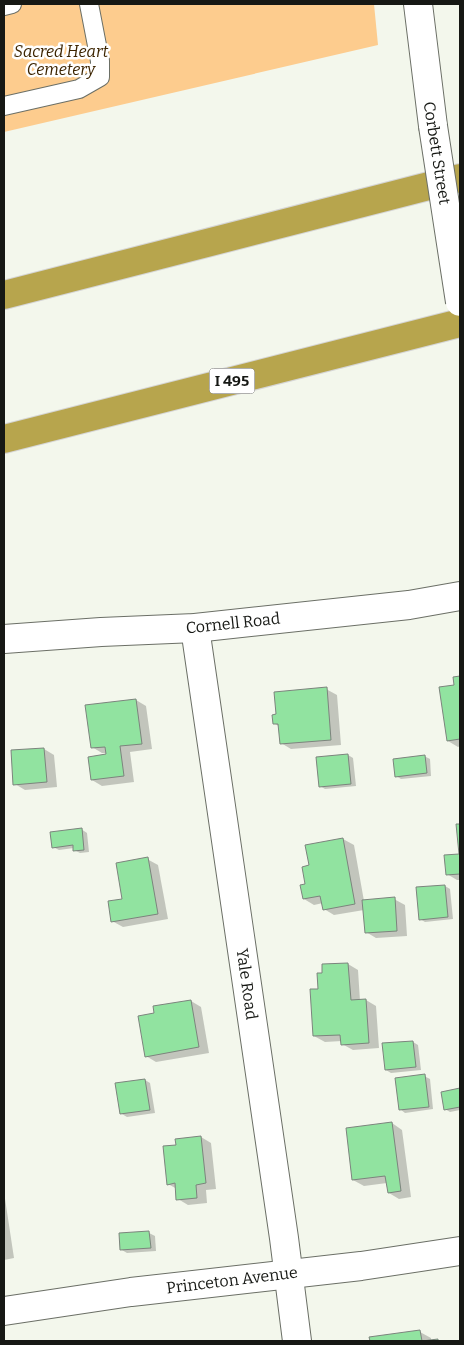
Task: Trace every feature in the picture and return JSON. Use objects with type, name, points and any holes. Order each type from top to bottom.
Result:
[{"type":"highway","points":[[4,295],[460,178]]},
{"type":"highway","name":"I 495","points":[[4,439],[460,323]]},
{"type":"street","name":"Corbett Street","points":[[418,4],[433,126],[460,302]]},
{"type":"street","name":"Cornell Road","points":[[4,639],[196,628],[409,605],[460,596]]},
{"type":"street","name":"Yale Road","points":[[196,628],[283,1228],[297,1341]]},
{"type":"street","name":"Princeton Avenue","points":[[4,1311],[131,1292],[361,1266],[460,1251]]},
{"type":"lane","points":[[4,6],[12,4]]},
{"type":"lane","points":[[4,106],[79,89],[100,77],[100,61],[89,4]]},
{"type":"green space","name":"Sacred Heart Cemetery","points":[[4,4],[374,4],[378,45],[4,132]]},
{"type":"building","points":[[460,676],[460,739],[447,741],[439,687],[454,685],[453,677]]},
{"type":"building","points":[[327,687],[331,740],[280,744],[278,724],[273,724],[272,715],[276,714],[274,692]]},
{"type":"building","points":[[136,699],[142,744],[120,746],[124,776],[91,780],[88,757],[106,754],[105,747],[91,748],[85,705]]},
{"type":"building","points":[[44,748],[47,782],[13,785],[11,750]]},
{"type":"building","points":[[348,754],[351,784],[319,787],[316,757]]},
{"type":"building","points":[[425,755],[427,773],[395,777],[393,759]]},
{"type":"building","points":[[456,824],[460,824],[460,874],[446,875],[444,855],[459,854]]},
{"type":"building","points":[[82,828],[84,850],[73,851],[73,845],[52,848],[50,832]]},
{"type":"building","points":[[343,838],[355,904],[323,910],[320,896],[303,899],[300,885],[305,884],[302,867],[309,865],[305,845]]},
{"type":"building","points":[[148,857],[158,914],[111,922],[108,901],[122,899],[116,863]]},
{"type":"building","points":[[445,885],[448,917],[419,920],[416,887]]},
{"type":"building","points":[[395,897],[397,931],[365,933],[362,900]]},
{"type":"building","points":[[348,963],[351,1000],[366,999],[369,1043],[341,1045],[340,1035],[313,1036],[310,989],[318,989],[317,973],[322,973],[322,964]]},
{"type":"building","points":[[191,1000],[199,1047],[145,1057],[138,1016],[154,1013],[153,1006]]},
{"type":"building","points":[[413,1041],[416,1067],[385,1070],[382,1043]]},
{"type":"building","points":[[425,1074],[429,1107],[399,1110],[395,1078]]},
{"type":"building","points":[[145,1079],[150,1110],[120,1114],[115,1083]]},
{"type":"building","points":[[460,1088],[460,1107],[444,1110],[441,1092]]},
{"type":"building","points":[[392,1122],[401,1191],[388,1193],[385,1176],[352,1180],[346,1128]]},
{"type":"building","points":[[201,1136],[206,1183],[196,1185],[197,1198],[176,1200],[175,1183],[167,1185],[163,1146],[176,1145],[175,1139]]},
{"type":"building","points":[[149,1231],[151,1248],[120,1250],[119,1233]]},
{"type":"building","points":[[420,1330],[422,1341],[370,1341],[369,1337]]},
{"type":"building","points":[[438,1339],[438,1341],[422,1341]]}]
